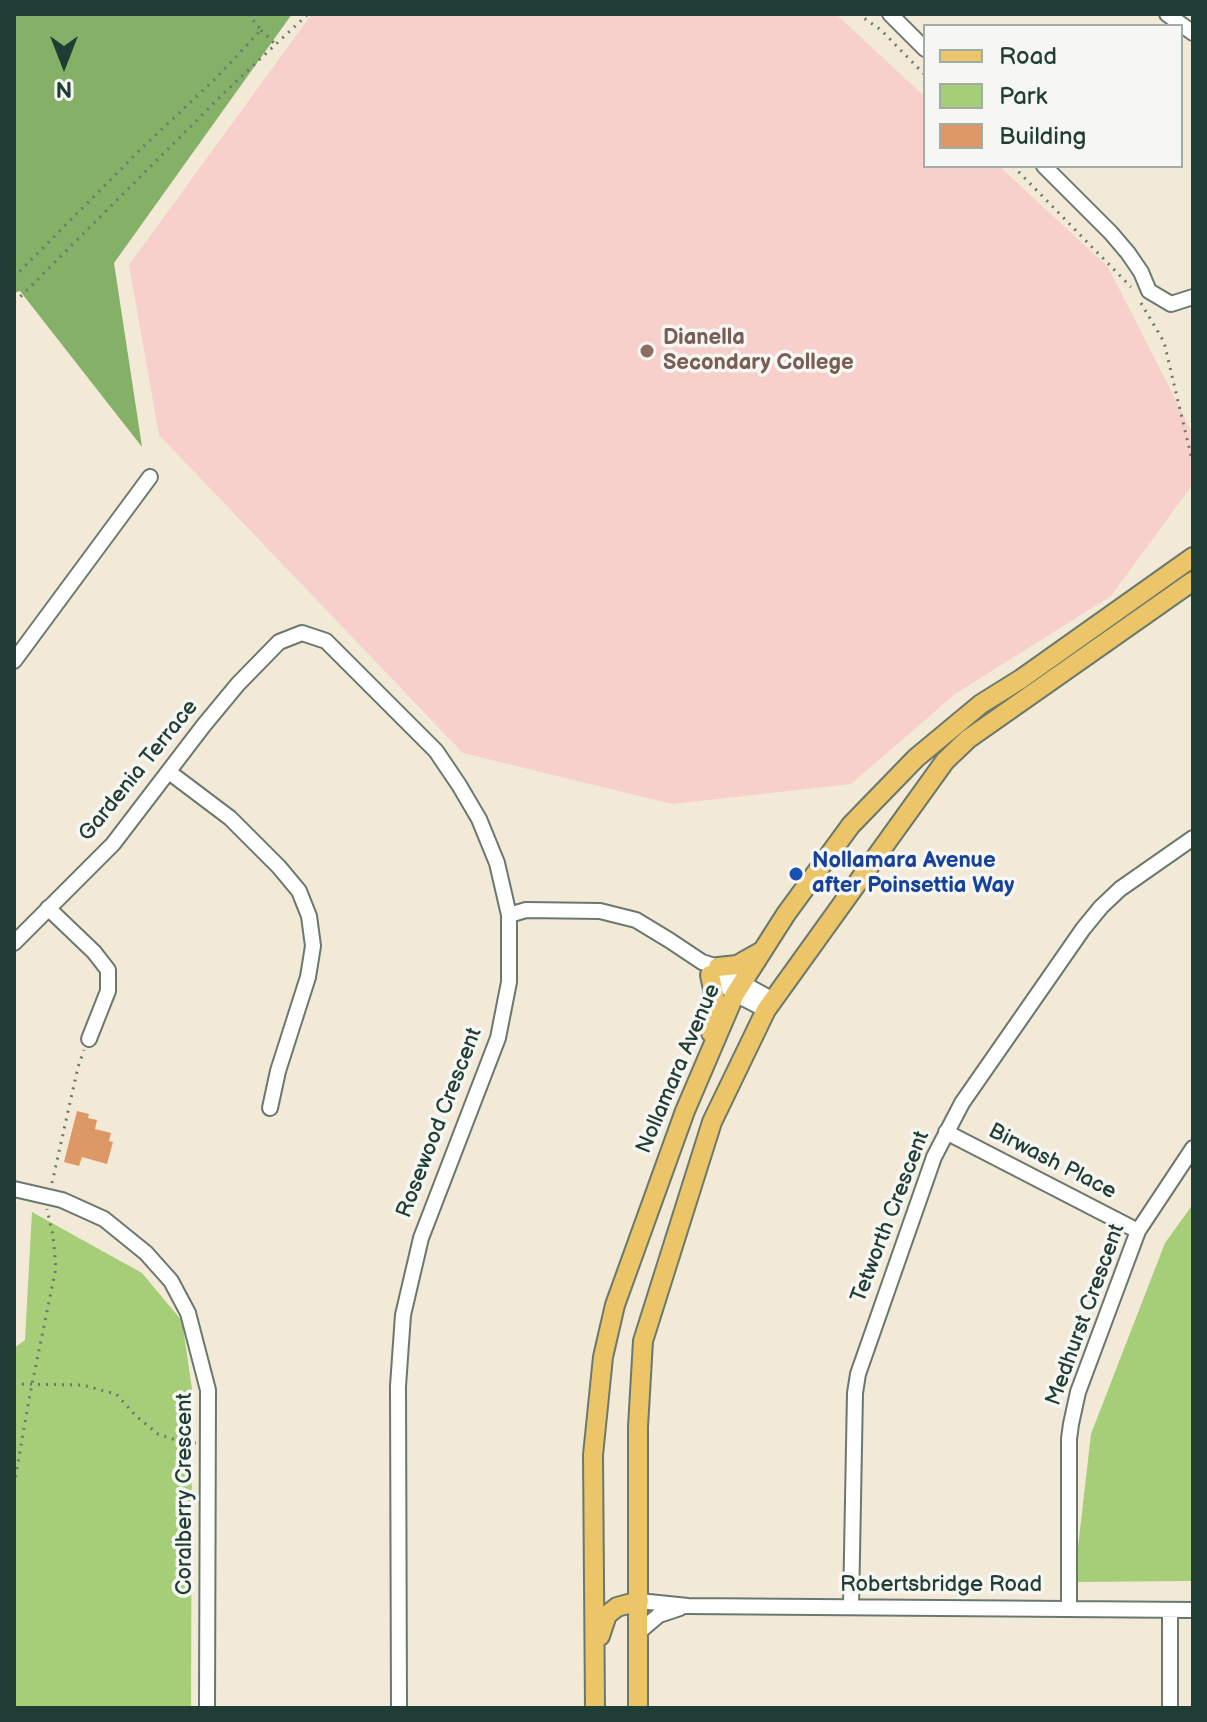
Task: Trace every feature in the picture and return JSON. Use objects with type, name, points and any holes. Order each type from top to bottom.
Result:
[{"type":"main road","name":"Nollamara Avenue","points":[[595,1708],[593,1455],[603,1357],[615,1305],[685,1111],[738,989],[786,914],[851,825],[916,758],[981,704],[1193,557]]},
{"type":"main road","points":[[638,1708],[638,1427],[643,1341],[712,1122],[769,1005],[945,761],[968,739],[1193,581]]},
{"type":"main road","points":[[842,838],[892,797],[911,806]]},
{"type":"main road","points":[[708,1056],[715,999],[710,968],[737,965],[764,949]]},
{"type":"main road","points":[[595,1649],[607,1615],[617,1607],[639,1601]]},
{"type":"street","points":[[890,14],[923,47]]},
{"type":"street","points":[[1046,168],[1111,233],[1141,272],[1149,291],[1171,304],[1193,297]]},
{"type":"street","points":[[14,661],[150,477]]},
{"type":"street","name":"Gardenia Terrace","points":[[14,943],[113,844],[238,684],[279,642],[302,633]]},
{"type":"street","name":"Rosewood Crescent","points":[[302,633],[326,641],[436,751],[479,819],[497,863],[509,915],[509,982],[498,1038],[421,1238],[403,1315],[398,1386],[399,1708]]},
{"type":"street","points":[[169,772],[230,818],[279,867],[299,891],[309,916],[313,946],[308,977],[278,1071],[270,1108]]},
{"type":"street","name":"Tetworth Crescent","points":[[851,1607],[855,1393],[858,1374],[934,1157],[970,1090],[1083,929],[1120,889],[1193,838]]},
{"type":"street","points":[[48,908],[94,952],[108,970],[108,991],[89,1039]]},
{"type":"street","points":[[509,915],[526,910],[600,911],[636,920],[738,989],[769,1005]]},
{"type":"street","name":"Birwash Place","points":[[946,1132],[1138,1231]]},
{"type":"street","name":"Medhurst Crescent","points":[[1069,1607],[1071,1424],[1078,1392],[1138,1231],[1193,1148]]},
{"type":"street","name":"Coralberry Crescent","points":[[14,1189],[62,1200],[104,1219],[146,1253],[171,1281],[188,1313],[208,1390],[207,1708]]},
{"type":"street","name":"Robertsbridge Road","points":[[639,1601],[688,1606],[1193,1610]]},
{"type":"street","name":"Robertsbridge Road","points":[[639,1632],[659,1615],[688,1606]]},
{"type":"street","points":[[1170,1610],[1170,1708]]},
{"type":"path","points":[[248,14],[276,44]]},
{"type":"path","points":[[14,301],[308,14],[329,14]]},
{"type":"path","points":[[858,14],[881,30],[923,73]]},
{"type":"path","points":[[14,277],[261,30]]},
{"type":"path","points":[[1015,168],[1129,284],[1164,342],[1193,464]]},
{"type":"path","points":[[52,1184],[78,1067],[89,1039]]},
{"type":"path","points":[[14,1485],[56,1268],[47,1206]]},
{"type":"path","points":[[14,1384],[82,1385],[116,1394],[158,1434],[185,1443],[208,1443]]},
{"type":"shaded area","name":"Dianella Secondary College","points":[[836,14],[923,95],[923,168],[1001,168],[1108,267],[1193,434],[1193,484],[1111,596],[955,694],[851,784],[672,804],[463,753],[159,435],[129,265],[311,15]]},
{"type":"green space","points":[[14,14],[292,14],[114,263],[142,447],[20,291],[14,293]]},
{"type":"green space","points":[[1193,1204],[1193,1581],[1074,1582],[1091,1434],[1165,1243]]},
{"type":"green space","points":[[32,1212],[142,1273],[182,1321],[192,1389],[191,1708],[14,1708],[14,1348],[25,1340]]},
{"type":"building","points":[[77,1111],[97,1120],[95,1129],[111,1133],[109,1141],[113,1142],[107,1164],[82,1157],[79,1166],[64,1162]]},
{"type":"place","name":"Dianella Secondary College","points":[[647,351]]},
{"type":"place","name":"Nollamara Avenue after Poinsettia Way","points":[[796,874]]}]
